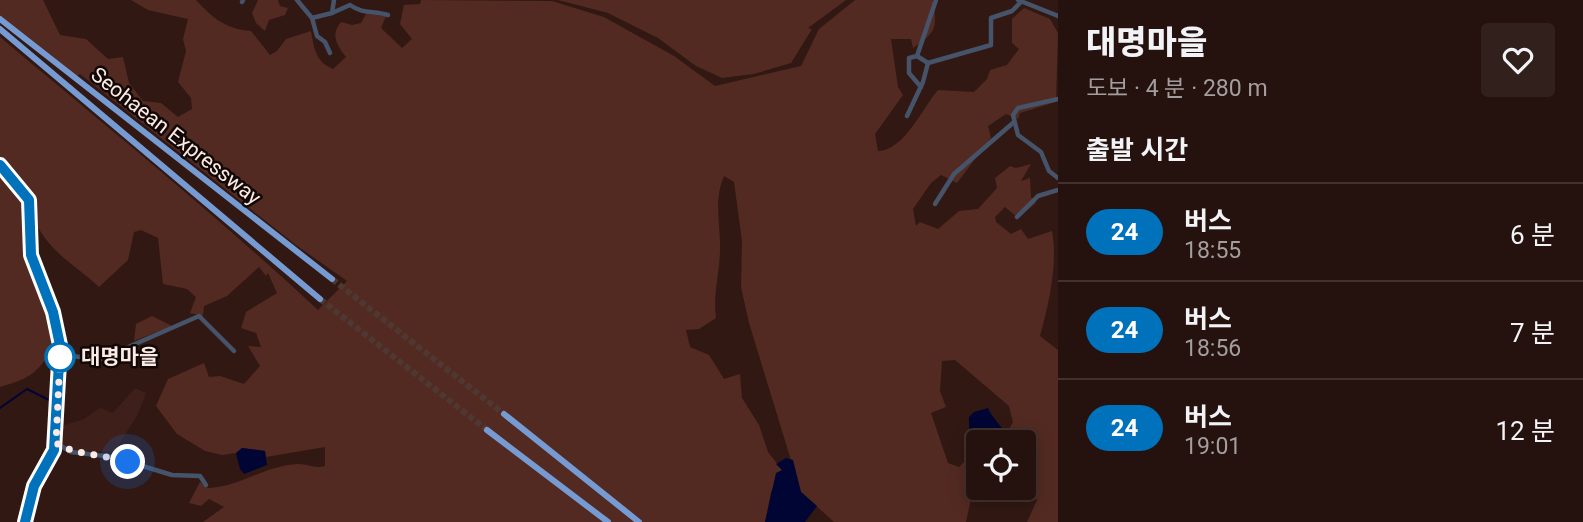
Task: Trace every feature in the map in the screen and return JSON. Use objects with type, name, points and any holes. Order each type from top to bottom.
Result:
[{"type":"highway","name":"Seohaean Expressway","points":[[0,19],[332,279]]},
{"type":"highway","name":"Seohaean Expressway","points":[[0,29],[320,299]]},
{"type":"highway","points":[[504,414],[639,522]]},
{"type":"highway","points":[[487,430],[608,522]]},
{"type":"main road","points":[[0,165],[29,200],[31,255],[53,312],[60,355],[56,443],[51,460],[34,486],[25,522]]},
{"type":"street","points":[[297,0],[312,18],[317,36],[325,42],[330,53]]},
{"type":"street","points":[[332,13],[334,0]]},
{"type":"street","points":[[916,56],[936,0]]},
{"type":"street","points":[[922,87],[909,73],[909,58],[916,56],[928,63],[991,45],[990,18],[1012,11],[1019,1],[1058,16]]},
{"type":"street","points":[[312,18],[350,5],[361,13],[377,11],[388,15]]},
{"type":"street","points":[[907,116],[922,87],[928,63]]},
{"type":"street","points":[[1058,100],[1018,108],[1013,115],[1018,135],[1041,152],[1049,172],[1058,178]]},
{"type":"street","points":[[935,204],[954,174],[1014,122]]},
{"type":"street","points":[[1017,217],[1038,196],[1058,190]]},
{"type":"street","points":[[60,355],[101,359],[199,316],[234,351]]},
{"type":"street","points":[[56,443],[71,452],[108,456],[172,475],[200,476],[206,485]]},
{"type":"shaded area","points":[[0,0],[43,0],[60,35],[86,39],[108,59],[123,57],[129,83],[143,101],[161,103],[178,117],[192,109],[191,98],[178,82],[186,51],[183,39],[188,19],[148,10],[131,0],[196,0],[220,22],[251,31],[270,55],[277,51],[286,39],[311,31],[319,59],[333,69],[346,57],[335,36],[341,22],[352,25],[361,23],[366,14],[386,16],[381,28],[402,48],[412,39],[400,24],[404,5],[420,4],[421,0],[552,1],[604,17],[674,56],[715,86],[801,66],[819,29],[855,0],[933,0],[935,23],[927,37],[913,48],[911,39],[891,39],[898,87],[903,95],[875,134],[878,151],[896,144],[904,136],[938,90],[974,92],[987,79],[990,70],[1007,65],[1019,49],[1012,43],[1012,19],[1024,8],[1050,19],[1058,33],[1056,102],[1020,113],[1018,119],[1006,114],[988,126],[991,138],[957,183],[941,175],[931,183],[913,209],[916,226],[920,222],[938,229],[959,211],[978,209],[997,188],[995,178],[1010,166],[1016,168],[1031,164],[1021,181],[1030,178],[1031,197],[1036,203],[1018,218],[1005,207],[995,217],[996,222],[1011,234],[1021,229],[1028,239],[1052,231],[1053,270],[1040,336],[1058,350],[1058,522],[1027,522],[1037,500],[1036,430],[1009,430],[1013,422],[1009,406],[955,360],[942,361],[940,391],[946,407],[931,413],[948,463],[959,467],[966,460],[966,500],[971,500],[966,522],[834,522],[801,492],[749,323],[741,287],[742,241],[734,182],[724,176],[718,204],[720,252],[716,318],[699,329],[686,330],[690,347],[709,355],[724,379],[740,374],[742,398],[759,425],[768,452],[782,470],[771,492],[765,522],[203,522],[224,507],[209,499],[201,506],[189,503],[200,482],[208,488],[220,487],[286,465],[325,466],[325,447],[266,457],[265,451],[242,448],[236,453],[222,455],[205,451],[177,434],[156,406],[168,379],[204,363],[209,377],[220,376],[244,384],[260,366],[248,346],[261,347],[256,333],[241,328],[246,312],[277,293],[268,273],[266,276],[259,267],[227,296],[204,306],[203,316],[190,313],[196,297],[187,289],[163,284],[158,238],[141,230],[134,232],[128,260],[99,287],[59,254],[39,229],[25,227],[26,259],[48,311],[55,347],[32,373],[19,381],[0,387],[0,37],[201,206],[318,310],[347,281],[296,245],[80,74],[76,77],[0,16]]},
{"type":"shaded area","points":[[258,0],[278,0],[280,6],[288,8],[285,15],[269,20],[265,31],[256,23],[252,13]]},
{"type":"shaded area","points":[[558,0],[846,0],[808,28],[812,29],[791,63],[754,74],[722,78],[696,66],[658,38],[608,13]]},
{"type":"shaded area","points":[[152,316],[172,326],[134,341],[136,324]]},
{"type":"shaded area","points":[[135,388],[146,393],[138,414],[114,452],[72,451],[58,447],[61,426],[84,419],[100,408],[113,413]]},
{"type":"water","points":[[988,408],[1003,430],[969,430],[969,417],[974,412]]},
{"type":"water","points":[[242,448],[265,451],[267,465],[244,474],[236,453]]},
{"type":"water","points":[[786,458],[793,460],[801,492],[817,506],[805,522],[765,522],[776,473],[782,470],[776,464]]},
{"type":"waterway","points":[[0,408],[27,389],[49,400]]},
{"type":"tunnel","points":[[332,279],[504,414]]},
{"type":"tunnel","points":[[320,299],[487,430]]},
{"type":"bus line","name":"24","points":[[0,165],[29,200],[31,255],[53,312],[60,345],[57,436],[51,460],[34,486],[25,522]]},
{"type":"place","name":"대명마을","points":[[60,357]]},
{"type":"route","points":[[60,357],[56,443],[71,452],[94,453],[128,462]]}]
